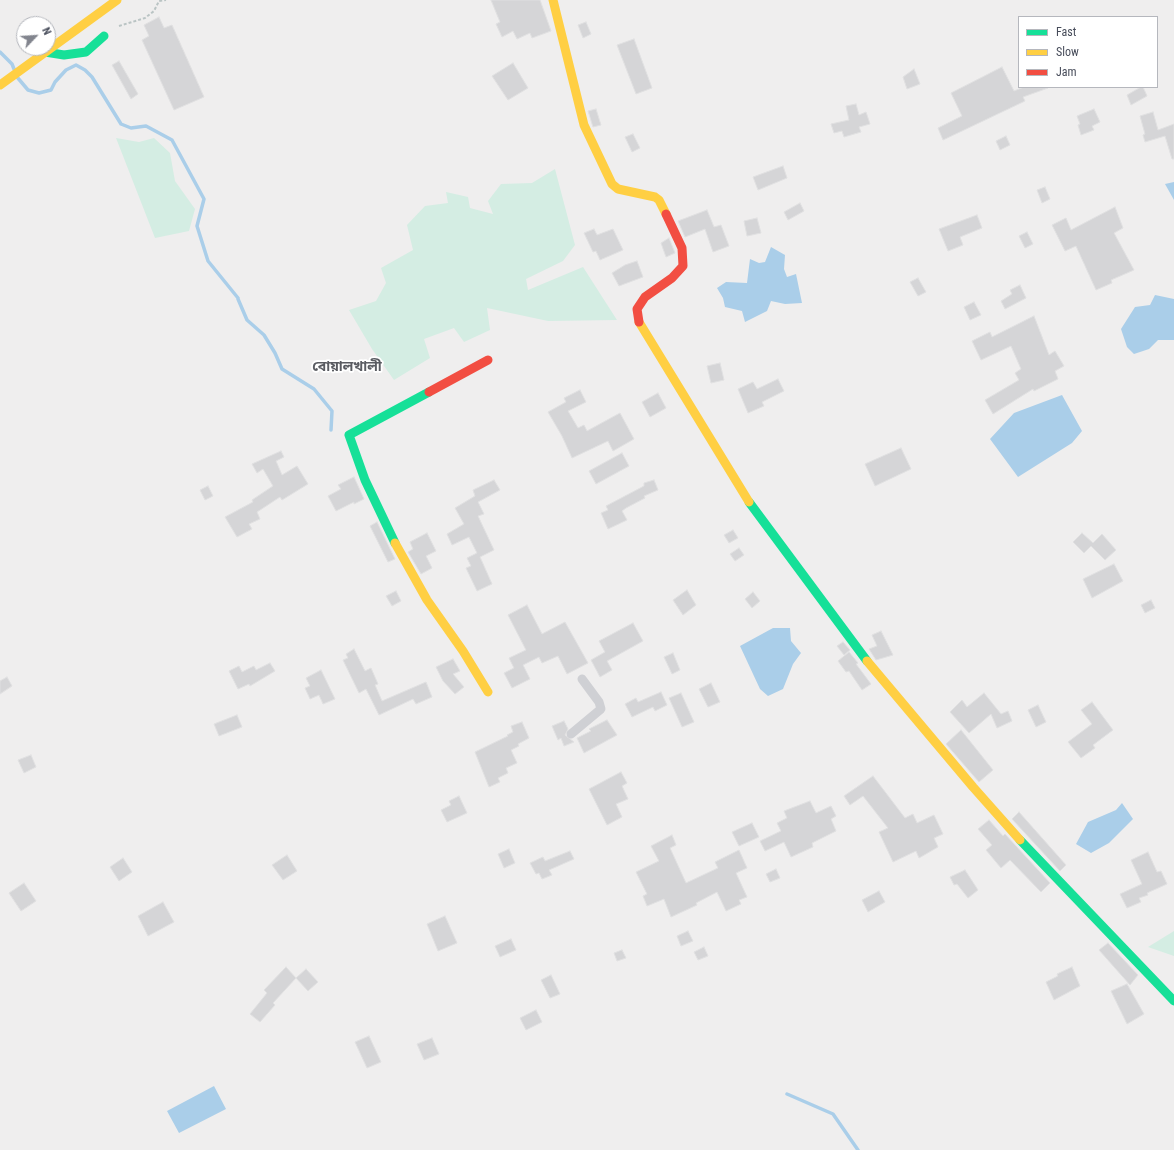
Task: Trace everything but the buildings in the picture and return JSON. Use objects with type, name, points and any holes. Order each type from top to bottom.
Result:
[{"type":"main road","points":[[56,44],[117,0]]},
{"type":"main road","points":[[553,0],[584,125],[612,184],[618,189],[655,197],[659,200],[682,248],[683,266],[672,278],[645,296],[637,309],[640,326],[757,515],[874,670],[958,769],[1030,851],[1174,1001]]},
{"type":"main road","points":[[56,54],[64,55],[86,52],[104,36]]},
{"type":"main road","points":[[0,85],[40,56]]},
{"type":"main road","points":[[488,360],[348,435],[365,480],[398,550],[427,600],[463,652],[488,692]]},
{"type":"street","points":[[571,734],[601,709],[599,702],[582,679]]},
{"type":"path","points":[[119,26],[145,18],[154,11],[159,1],[166,0]]},
{"type":"green space","points":[[116,138],[139,142],[154,138],[170,153],[175,181],[195,209],[189,231],[155,238]]},
{"type":"green space","points":[[555,169],[575,245],[563,261],[526,279],[528,290],[583,267],[617,320],[548,321],[487,308],[490,330],[464,342],[454,328],[424,339],[430,358],[394,380],[372,349],[349,310],[376,301],[386,283],[381,268],[413,250],[407,225],[425,206],[448,203],[446,192],[468,197],[470,208],[493,214],[488,201],[501,184],[532,183]]},
{"type":"green space","points":[[1174,931],[1174,956],[1148,947]]},
{"type":"water","points":[[1174,182],[1174,200],[1165,184]]},
{"type":"water","points":[[771,247],[785,255],[784,269],[787,277],[796,274],[802,303],[785,304],[771,301],[767,311],[745,322],[742,311],[725,307],[723,298],[717,288],[726,282],[747,283],[750,259],[759,263],[765,262]]},
{"type":"water","points":[[1155,295],[1174,299],[1174,340],[1158,340],[1149,349],[1134,354],[1127,347],[1121,329],[1135,307],[1150,305]]},
{"type":"water","points":[[1062,395],[1082,431],[1072,443],[1018,477],[990,439],[1014,413]]},
{"type":"water","points":[[773,628],[790,628],[791,641],[801,653],[793,664],[783,689],[768,696],[760,689],[740,646]]},
{"type":"water","points":[[1122,803],[1133,819],[1109,843],[1091,853],[1076,844],[1088,822],[1116,810]]},
{"type":"water","points":[[214,1086],[226,1109],[179,1133],[167,1111]]},
{"type":"waterway","points":[[0,52],[12,64],[14,69]]},
{"type":"waterway","points":[[17,77],[28,90],[39,93],[51,90],[55,82],[66,70],[76,65],[85,70],[92,77],[121,124],[131,128],[146,126],[172,140],[204,199],[197,226],[208,261],[238,298]]},
{"type":"waterway","points":[[238,299],[247,320],[264,335],[275,353],[282,369],[314,389],[332,411],[331,430]]},
{"type":"waterway","points":[[787,1094],[833,1114],[858,1150]]},
{"type":"traffic: fast","points":[[56,54],[64,55],[86,52],[104,36]]},
{"type":"traffic: fast","points":[[395,543],[365,480],[349,435],[429,392]]},
{"type":"traffic: fast","points":[[749,502],[867,661]]},
{"type":"traffic: fast","points":[[1020,840],[1174,1001]]},
{"type":"traffic: slow","points":[[0,85],[117,0]]},
{"type":"traffic: slow","points":[[553,0],[584,125],[612,184],[618,189],[655,197],[659,200],[666,214]]},
{"type":"traffic: slow","points":[[639,322],[749,502]]},
{"type":"traffic: slow","points":[[395,543],[427,600],[463,651],[488,692]]},
{"type":"traffic: slow","points":[[867,661],[973,787],[1020,840]]},
{"type":"traffic: jam","points":[[639,322],[637,309],[645,297],[672,278],[683,266],[682,248],[666,214]]},
{"type":"traffic: jam","points":[[429,392],[488,360]]},
{"type":"district","name":"বোয়ালখালী","points":[[347,367]]}]
